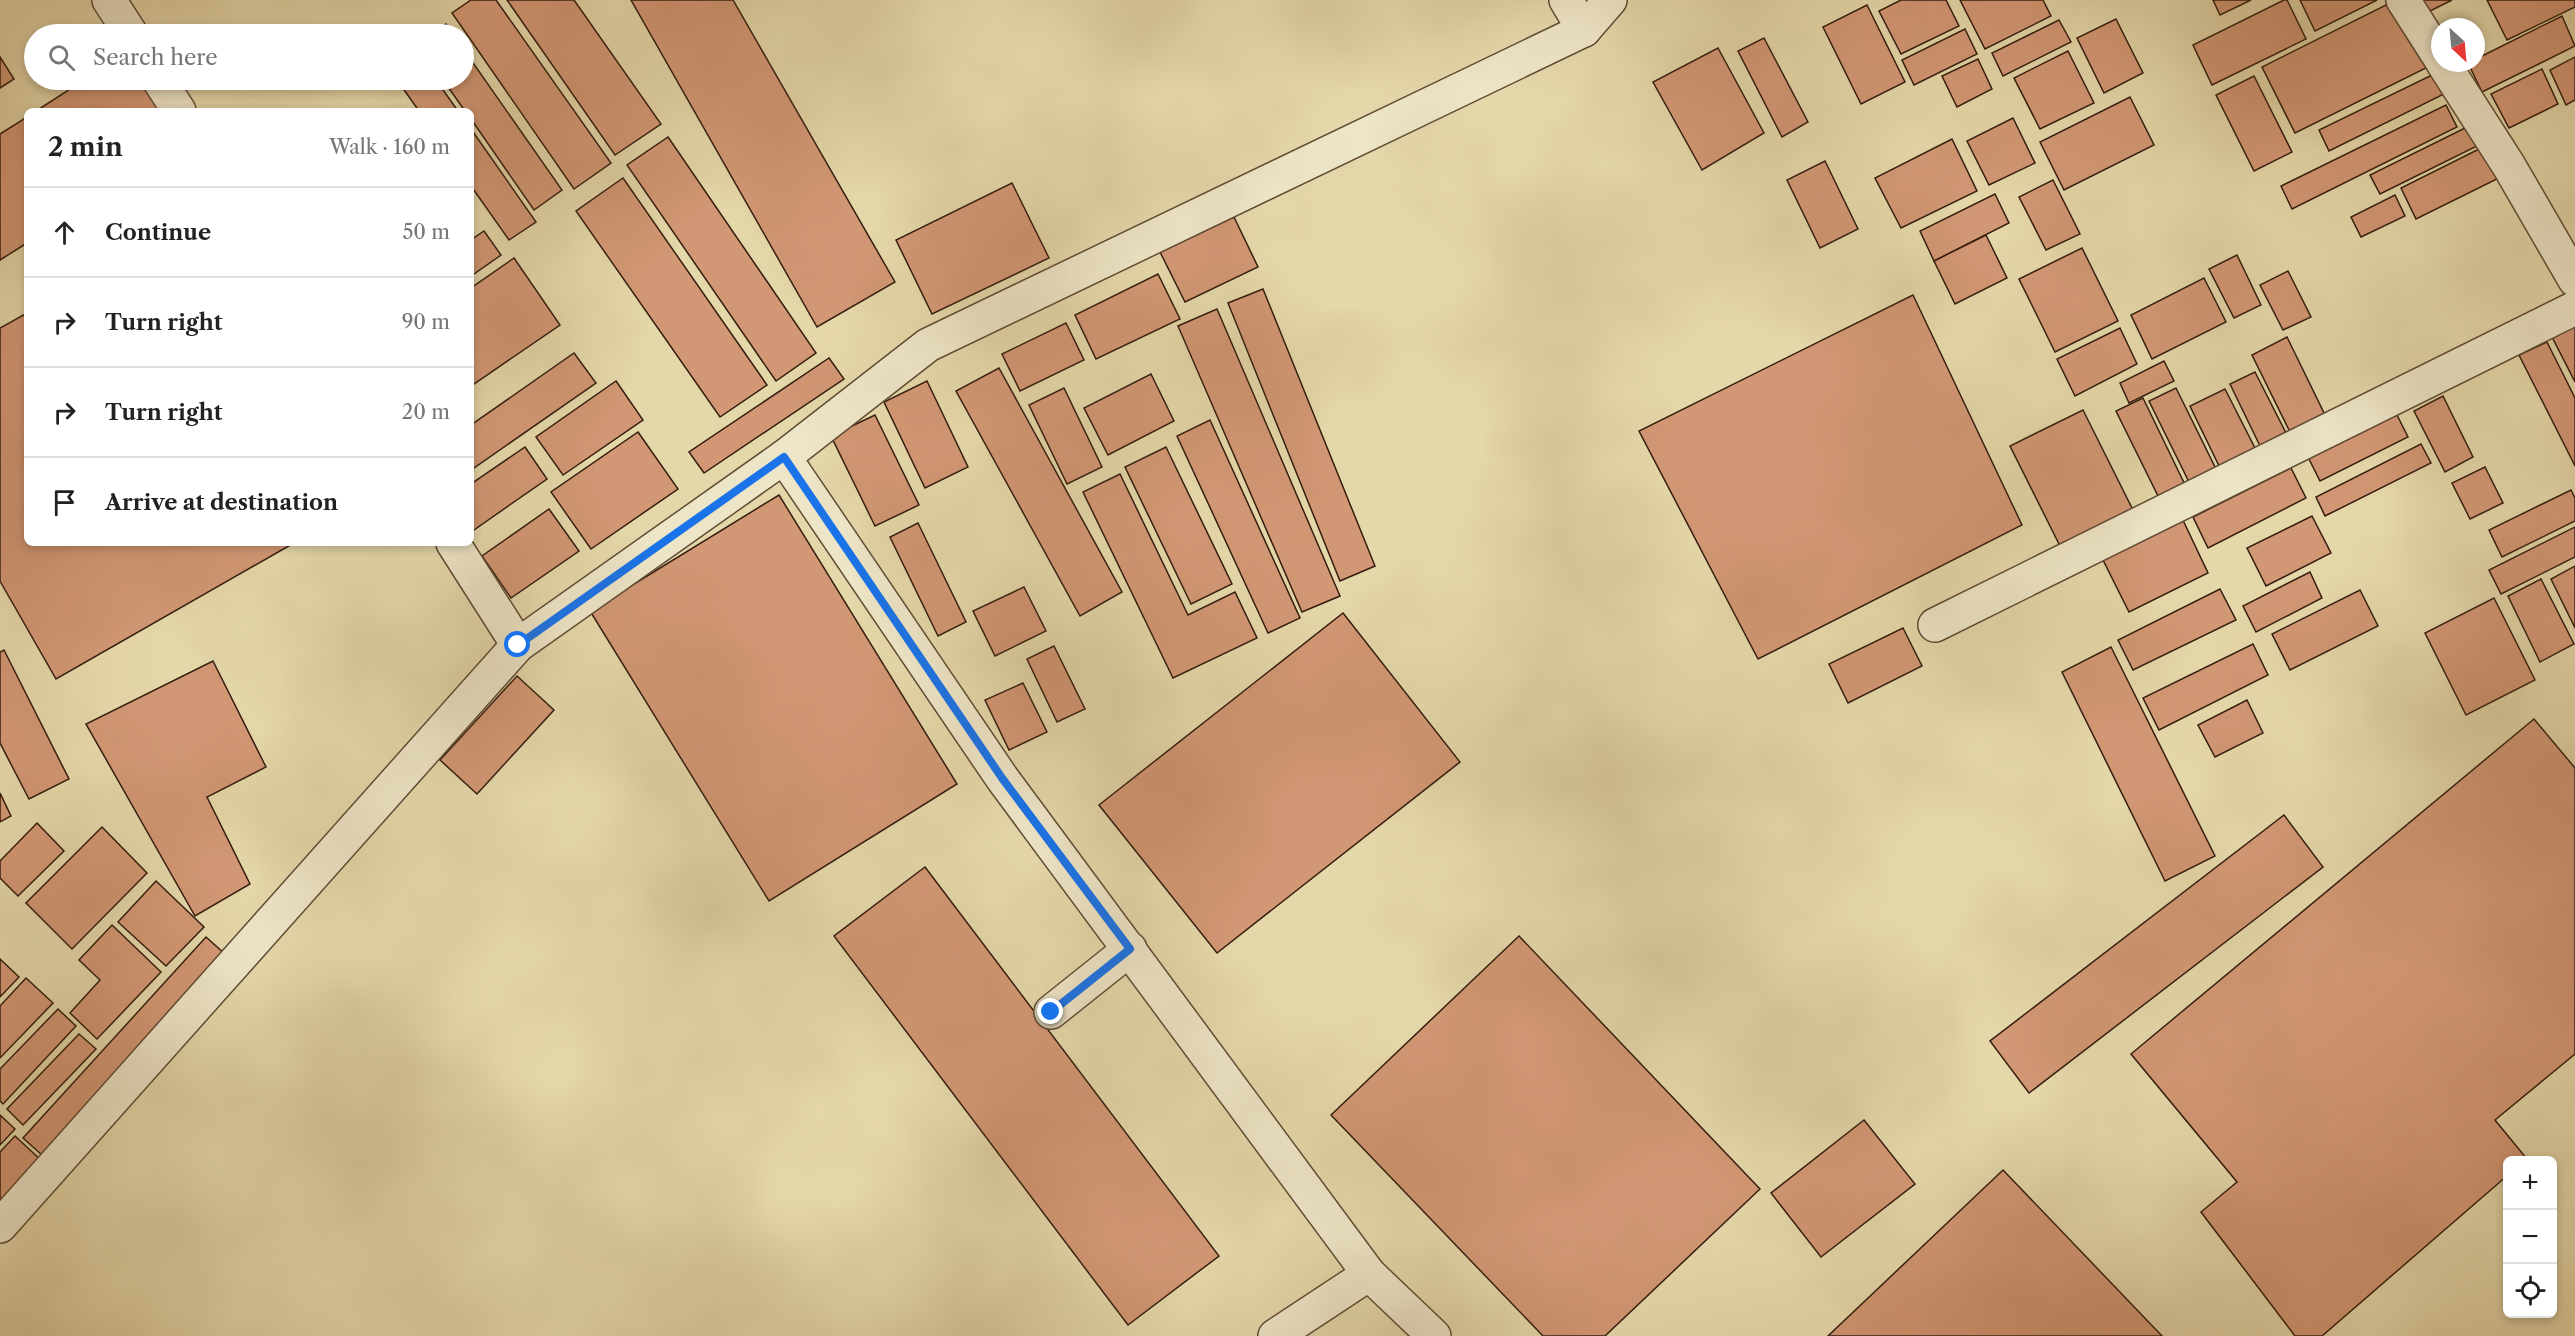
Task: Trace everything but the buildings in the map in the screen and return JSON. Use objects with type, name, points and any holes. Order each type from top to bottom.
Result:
[{"type":"street","points":[[109,0],[125,24]]},
{"type":"street","points":[[1566,0],[1584,30]]},
{"type":"street","points":[[0,1226],[518,645],[784,457],[928,345],[1584,30],[1610,0]]},
{"type":"street","points":[[2403,0],[2431,44]]},
{"type":"street","points":[[2449,72],[2509,166],[2575,280]]},
{"type":"street","points":[[165,90],[177,108]]},
{"type":"street","points":[[1935,625],[2575,308]]},
{"type":"street","points":[[784,457],[1002,778],[1369,1274],[1434,1336]]},
{"type":"street","points":[[455,546],[518,645]]},
{"type":"street","points":[[1051,1012],[1130,949]]},
{"type":"street","points":[[1275,1336],[1369,1274]]},
{"type":"route","points":[[518,645],[784,457],[1002,778],[1130,949],[1051,1012]]}]
